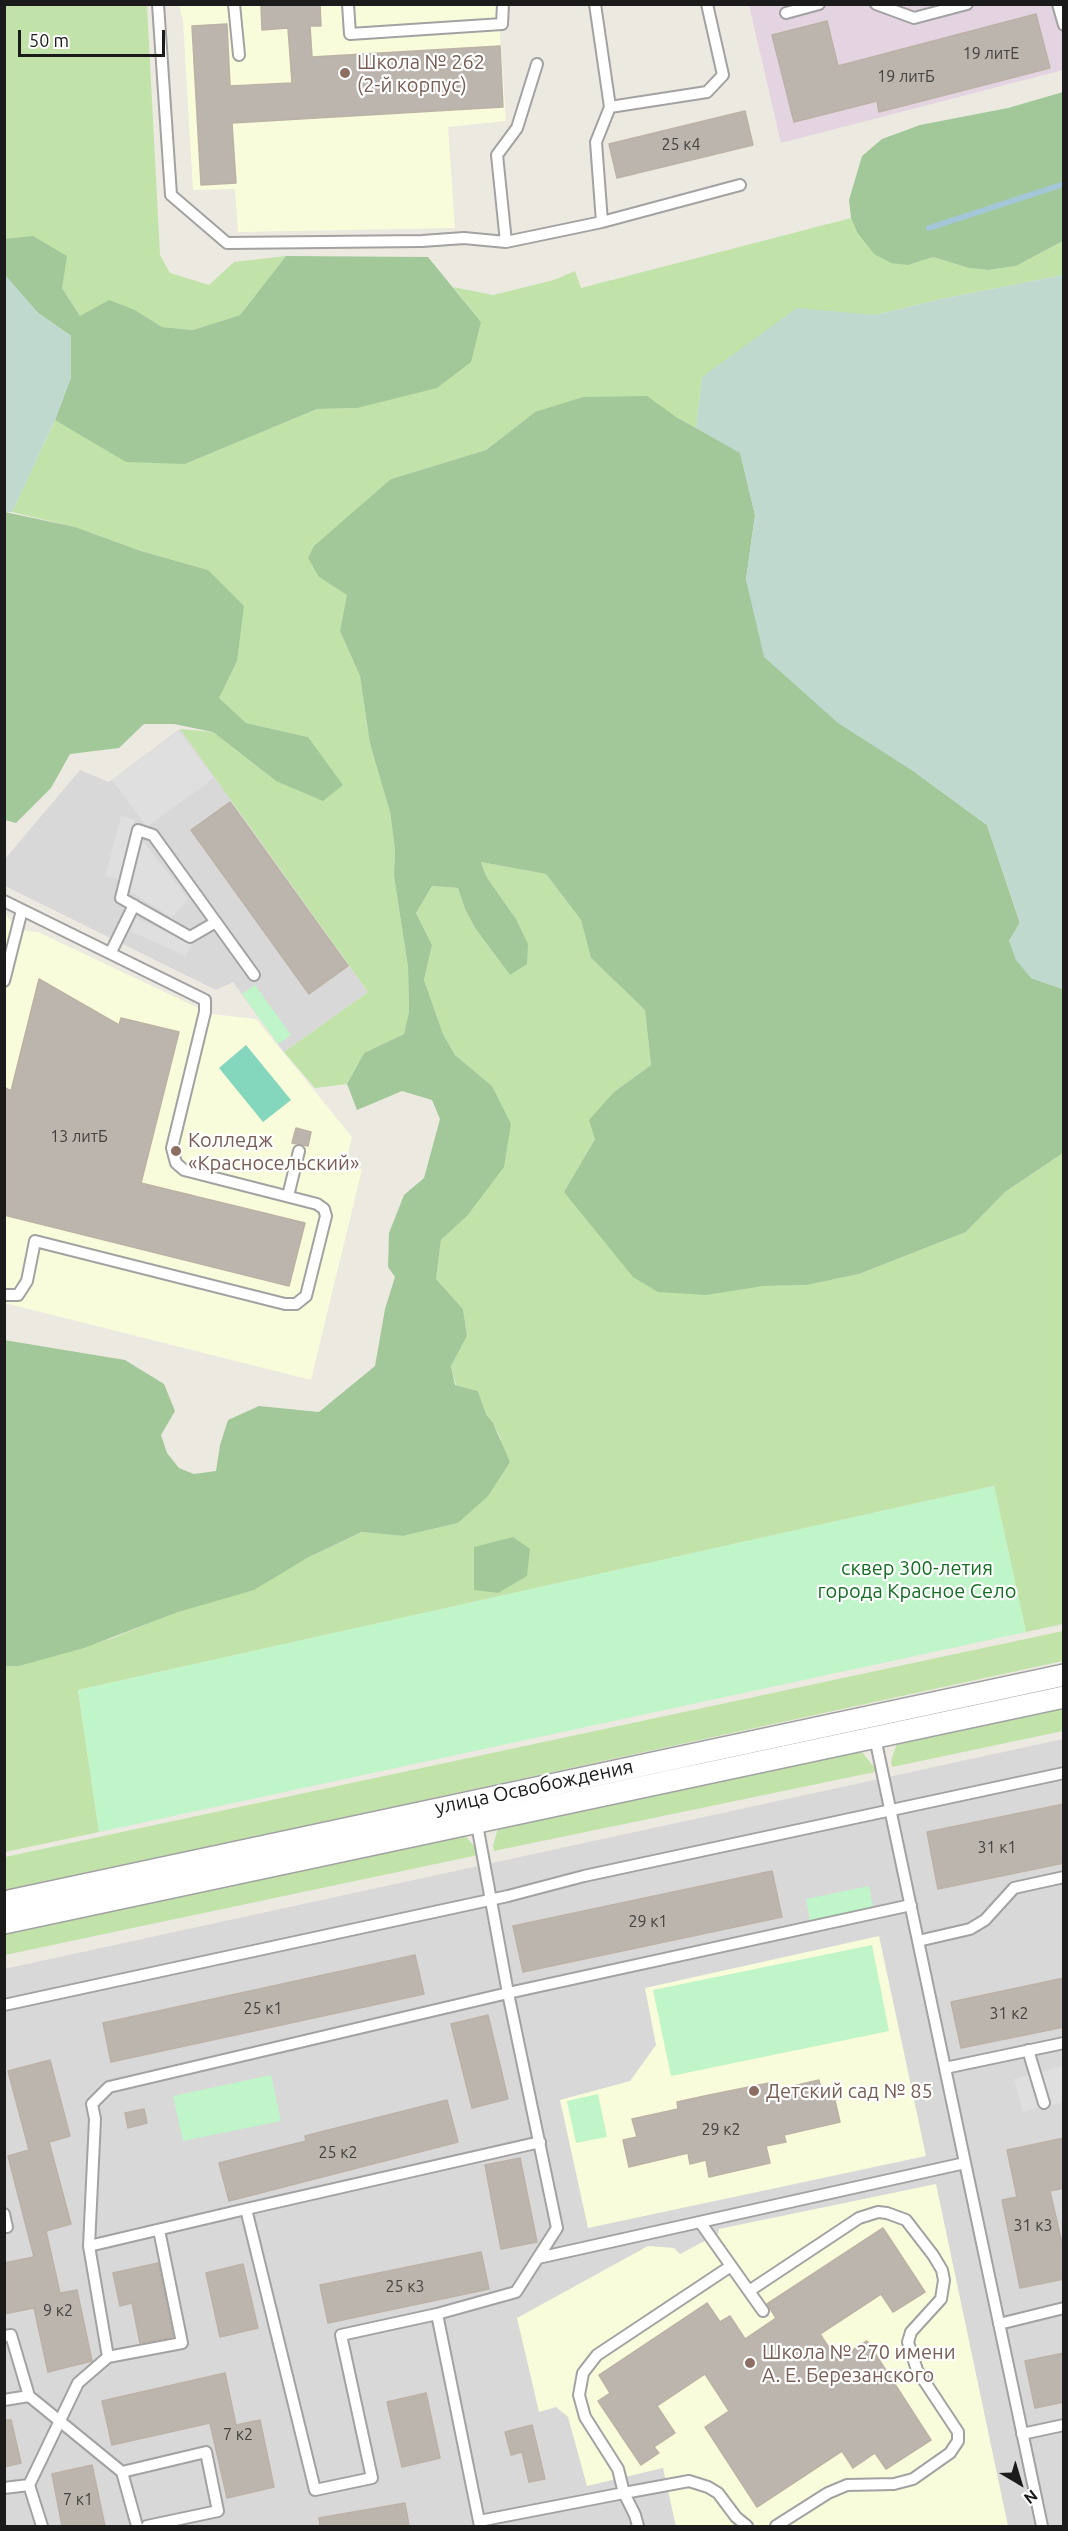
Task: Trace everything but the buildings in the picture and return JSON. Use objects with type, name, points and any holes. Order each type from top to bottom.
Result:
[{"type":"street","name":"улица Освобождения","points":[[4,1902],[474,1811],[872,1726],[1064,1675]]},
{"type":"street","name":"улица Освобождения","points":[[872,1726],[1064,1697]]},
{"type":"street","name":"улица Освобождения","points":[[4,1923],[474,1811]]},
{"type":"lane","points":[[158,4],[171,195],[226,243],[422,241],[464,237],[506,242],[602,222],[740,185]]},
{"type":"lane","points":[[234,4],[239,55]]},
{"type":"lane","points":[[348,4],[350,34],[502,24],[503,4]]},
{"type":"lane","points":[[595,4],[610,107],[596,141],[602,222]]},
{"type":"lane","points":[[610,107],[707,92],[723,75],[707,4]]},
{"type":"lane","points":[[786,13],[819,4]]},
{"type":"lane","points":[[876,4],[914,18],[966,4]]},
{"type":"lane","points":[[1058,4],[1064,25]]},
{"type":"lane","points":[[506,242],[497,155],[517,128],[537,64]]},
{"type":"lane","points":[[216,922],[190,937],[121,898],[138,830],[153,835],[216,922],[254,975]]},
{"type":"lane","points":[[4,901],[205,1000],[205,1012],[172,1148],[176,1163],[184,1170],[317,1204],[324,1209],[326,1216],[306,1296],[296,1304],[285,1304],[36,1241],[27,1281],[18,1295],[4,1295]]},
{"type":"lane","points":[[111,952],[134,905]]},
{"type":"lane","points":[[4,981],[22,910]]},
{"type":"lane","points":[[288,1196],[299,1151]]},
{"type":"lane","points":[[872,1726],[1042,2526]]},
{"type":"lane","points":[[4,2005],[492,1899],[584,1876],[1064,1773]]},
{"type":"lane","points":[[246,2210],[315,2490],[372,2478],[341,2335],[437,2314],[516,2292],[556,2228],[508,1994],[474,1811]]},
{"type":"lane","points":[[918,1941],[970,1929],[985,1920],[1014,1888],[1064,1877]]},
{"type":"lane","points":[[108,2357],[89,2246],[94,2119],[92,2104],[109,2087],[508,1994],[910,1905]]},
{"type":"lane","points":[[945,2068],[1064,2043]]},
{"type":"lane","points":[[1028,2050],[1044,2103]]},
{"type":"lane","points":[[89,2246],[540,2142]]},
{"type":"lane","points":[[538,2258],[965,2163]]},
{"type":"lane","points":[[749,2291],[859,2218],[878,2212],[887,2212],[906,2220],[933,2255],[942,2270],[944,2280],[941,2299],[911,2332],[908,2343],[917,2370],[958,2432],[958,2441],[950,2453],[913,2479],[894,2484],[847,2485],[828,2493],[776,2526]]},
{"type":"lane","points":[[4,2214],[7,2227],[4,2227]]},
{"type":"lane","points":[[700,2222],[763,2311]]},
{"type":"lane","points":[[42,2526],[29,2485],[78,2383],[108,2357],[182,2343],[159,2230]]},
{"type":"lane","points":[[638,2526],[624,2493],[618,2469],[581,2407],[580,2384],[583,2373],[597,2355],[731,2266]]},
{"type":"lane","points":[[999,2324],[1064,2308]]},
{"type":"lane","points":[[437,2314],[480,2524],[689,2481],[718,2493],[736,2517],[747,2526]]},
{"type":"lane","points":[[4,2336],[11,2335],[29,2397],[122,2472],[137,2526]]},
{"type":"lane","points":[[4,2400],[29,2397]]},
{"type":"lane","points":[[1022,2434],[1064,2425]]},
{"type":"lane","points":[[122,2472],[206,2452],[218,2511],[147,2526]]},
{"type":"lane","points":[[4,2488],[29,2485]]},
{"type":"shaded area","name":"Школа № 262 (2-й корпус)","points":[[179,5],[498,5],[506,121],[448,127],[455,228],[238,232],[235,189],[193,190],[183,21]]},
{"type":"shaded area","points":[[749,5],[1063,5],[1063,70],[781,143]]},
{"type":"shaded area","points":[[1064,275],[1063,989],[1031,978],[1016,960],[1009,941],[1020,922],[987,825],[916,773],[838,723],[764,657],[746,580],[755,515],[740,453],[696,428],[702,377],[797,308],[875,315],[941,299]]},
{"type":"shaded area","points":[[6,276],[38,313],[71,336],[71,377],[55,420],[12,512],[4,512]]},
{"type":"shaded area","points":[[180,729],[368,992],[284,1052],[233,982],[216,990],[5,886],[5,859],[80,770],[109,782]]},
{"type":"shaded area","points":[[179,731],[214,778],[147,827],[112,780]]},
{"type":"shaded area","points":[[121,816],[135,820],[119,879],[105,876]]},
{"type":"shaded area","points":[[143,841],[188,899],[172,918],[128,890]]},
{"type":"shaded area","name":"Колледж «Красносельский»","points":[[4,911],[14,926],[26,931],[38,932],[211,1014],[256,1019],[352,1137],[345,1165],[362,1169],[311,1380],[5,1303]]},
{"type":"shaded area","points":[[136,918],[192,943],[186,956],[130,931]]},
{"type":"shaded area","points":[[1063,1739],[1063,2526],[5,2526],[4,1969]]},
{"type":"shaded area","name":"Детский сад № 85","points":[[879,1936],[926,2156],[588,2228],[560,2100],[630,2081],[656,2045],[645,1988]]},
{"type":"shaded area","points":[[1063,2066],[1063,2102],[1023,2112],[1014,2079]]},
{"type":"shaded area","name":"Школа № 270 имени А. Е. Березанского","points":[[936,2184],[1008,2526],[676,2526],[663,2468],[587,2486],[568,2417],[556,2407],[539,2412],[517,2318],[648,2246],[674,2248],[680,2254],[718,2234],[719,2229]]},
{"type":"green space","points":[[5,5],[147,5],[160,255],[170,273],[209,285],[234,262],[286,256],[240,315],[193,330],[162,327],[135,310],[80,316],[62,288],[5,239]]},
{"type":"green space","points":[[1063,92],[1063,241],[1016,266],[988,270],[969,268],[933,257],[908,265],[891,263],[874,254],[857,232],[851,218],[849,200],[862,156],[882,139],[920,125],[1008,108]]},
{"type":"green space","points":[[851,218],[857,232],[908,265],[933,257],[969,268],[988,270],[1016,266],[1063,241],[1063,275],[941,299],[875,315],[838,313],[702,377],[696,428],[676,417],[535,412],[486,450],[391,479],[319,577],[348,595],[340,631],[360,676],[370,744],[390,812],[395,849],[394,876],[408,967],[409,1011],[404,1034],[364,1053],[347,1084],[315,1088],[284,1052],[368,992],[180,729],[213,732],[276,781],[308,737],[246,723],[218,698],[237,661],[208,570],[141,551],[75,527],[12,512],[55,420],[80,433],[185,464],[317,409],[357,408],[481,322],[453,287],[493,295],[554,280],[575,271],[581,288]]},
{"type":"green space","points":[[33,236],[67,256],[62,288],[80,316],[109,300],[135,310],[162,327],[193,330],[240,315],[286,256],[428,257],[481,322],[471,362],[437,388],[357,408],[317,409],[185,464],[126,462],[55,420],[71,377],[71,336],[38,313],[5,277],[5,239]]},
{"type":"green space","points":[[647,396],[676,417],[740,452],[755,515],[746,580],[916,773],[987,825],[1020,923],[1009,941],[1031,978],[1063,989],[1063,1153],[1005,1192],[966,1232],[859,1274],[807,1285],[763,1286],[706,1295],[658,1292],[633,1277],[564,1192],[595,1139],[589,1120],[614,1092],[651,1065],[645,1010],[591,958],[581,920],[546,874],[481,862],[486,876],[516,919],[528,944],[527,964],[510,975],[475,928],[458,888],[432,886],[416,913],[432,945],[424,980],[443,1034],[455,1055],[492,1086],[511,1124],[504,1167],[467,1216],[441,1240],[436,1279],[463,1309],[467,1336],[451,1366],[455,1385],[478,1391],[486,1414],[493,1423],[510,1462],[488,1496],[458,1523],[403,1536],[362,1532],[307,1558],[254,1590],[178,1612],[84,1648],[19,1666],[5,1666],[4,1340],[125,1360],[164,1384],[175,1411],[161,1435],[167,1453],[179,1468],[194,1474],[216,1471],[220,1445],[228,1420],[259,1406],[319,1412],[375,1366],[385,1309],[395,1277],[388,1267],[389,1233],[404,1195],[424,1178],[440,1119],[432,1100],[402,1091],[357,1110],[347,1084],[364,1053],[404,1034],[409,1011],[408,967],[394,876],[395,849],[390,812],[370,744],[360,676],[340,631],[347,595],[319,577],[308,558],[314,546],[391,479],[486,450],[535,412],[583,397]]},
{"type":"green space","points":[[5,512],[75,527],[141,551],[208,570],[244,606],[237,661],[219,698],[246,723],[308,737],[343,785],[323,801],[276,781],[213,732],[174,724],[144,724],[119,748],[70,754],[51,788],[16,823],[5,820]]},
{"type":"green space","points":[[481,862],[546,874],[581,920],[591,958],[645,1010],[651,1065],[614,1092],[595,1139],[564,1192],[763,1286],[807,1285],[859,1274],[966,1232],[1005,1192],[1063,1153],[1063,1624],[1026,1632],[994,1486],[78,1690],[99,1832],[5,1852],[5,1666],[19,1666],[113,1638],[307,1558],[363,1532],[403,1536],[458,1523],[501,1439],[486,1414],[478,1391],[456,1385],[451,1366],[467,1336],[463,1309],[436,1279],[441,1240],[467,1216],[492,1086],[455,1055],[443,1034],[424,980],[432,945],[416,913],[432,886],[458,888],[475,928],[510,975],[516,919],[486,876]],"holes":[[[474,1547],[498,1593],[474,1589]]]},
{"type":"green space","points":[[255,985],[291,1035],[278,1044],[242,994]]},
{"type":"green space","points":[[246,1045],[291,1100],[263,1122],[219,1068]]},
{"type":"green space","name":"сквер 300-летия города Красное Село","points":[[994,1486],[1026,1632],[99,1832],[78,1690]]},
{"type":"green space","points":[[513,1537],[530,1549],[527,1576],[498,1593],[474,1590],[474,1547]]},
{"type":"green space","points":[[1063,1631],[1063,1661],[5,1891],[5,1857]]},
{"type":"green space","points":[[1063,1708],[1063,1731],[892,1767],[891,1761],[897,1743]]},
{"type":"green space","points":[[861,1751],[874,1767],[875,1772],[494,1851],[493,1846],[498,1828]]},
{"type":"green space","points":[[465,1836],[477,1849],[478,1855],[5,1955],[4,1932]]},
{"type":"green space","points":[[869,1886],[873,1908],[810,1921],[806,1899]]},
{"type":"green space","points":[[872,1945],[889,2031],[671,2076],[653,1990]]},
{"type":"green space","points":[[271,2075],[281,2121],[183,2141],[173,2096]]},
{"type":"green space","points":[[598,2094],[607,2137],[576,2143],[567,2101]]},
{"type":"waterway","points":[[929,228],[1064,184]]},
{"type":"place","name":"Школа № 262 (2-й корпус)","points":[[345,73]]},
{"type":"place","name":"Колледж «Красносельский»","points":[[176,1151]]},
{"type":"place","name":"Детский сад № 85","points":[[754,2091]]},
{"type":"place","name":"Школа № 270 имени А. Е. Березанского","points":[[750,2363]]}]
